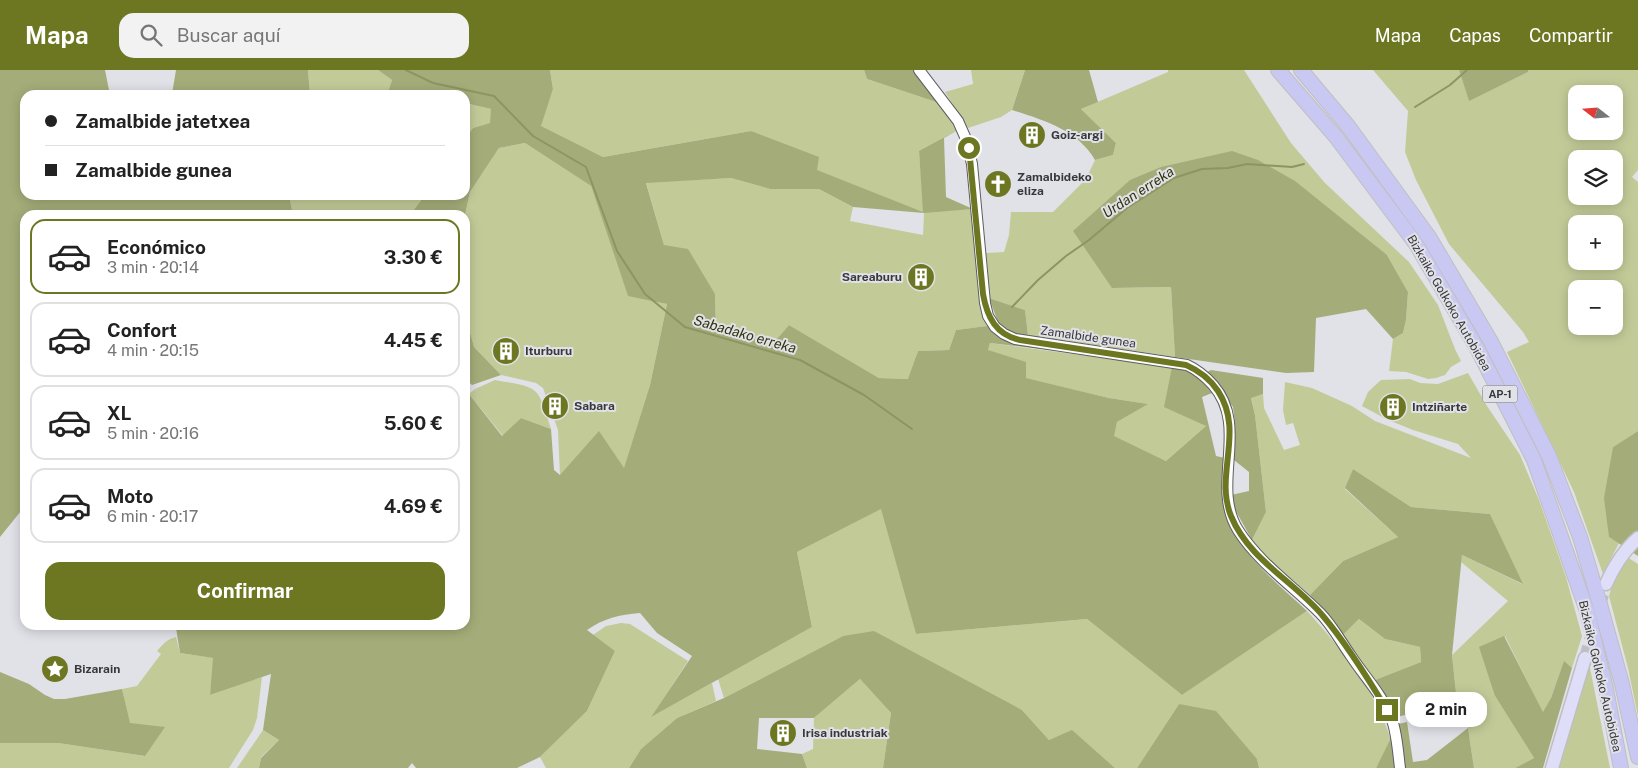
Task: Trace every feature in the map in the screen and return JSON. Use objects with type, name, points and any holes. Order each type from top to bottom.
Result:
[{"type":"highway","name":"Bizkaiko Golkoko Autobidea","points":[[1278,70],[1336,137],[1416,244],[1477,348],[1534,460],[1587,611],[1606,689],[1621,768]]},
{"type":"highway","name":"Bizkaiko Golkoko Autobidea","points":[[1301,70],[1348,126],[1429,237],[1490,340],[1549,456],[1580,537],[1601,608],[1622,684],[1638,757]]},
{"type":"main road","points":[[1606,584],[1623,553],[1638,538]]},
{"type":"main road","points":[[1552,768],[1585,658]]},
{"type":"street","name":"Zamalbide gunea","points":[[922,72],[958,121],[969,148],[983,294],[992,322],[1004,334],[1020,340],[1186,365],[1201,372],[1212,384],[1223,399],[1230,422],[1226,483],[1227,502],[1231,516],[1250,547],[1322,615],[1379,698],[1392,720],[1400,768]]},
{"type":"green space","points":[[0,70],[105,70],[109,90],[20,90],[20,200],[290,200],[292,210],[20,210],[20,512],[0,537]]},
{"type":"green space","points":[[176,70],[308,70],[310,90],[173,90]]},
{"type":"green space","points":[[308,70],[378,70],[392,80],[389,90],[310,90]]},
{"type":"green space","points":[[378,70],[550,70],[553,89],[541,126],[603,157],[751,131],[819,157],[817,170],[923,212],[919,151],[958,130],[944,138],[946,197],[973,209],[924,213],[853,207],[819,189],[770,189],[731,178],[646,183],[664,245],[688,249],[715,294],[716,333],[776,340],[789,325],[879,378],[908,379],[918,351],[949,350],[956,330],[987,326],[998,322],[989,298],[1025,310],[1028,335],[1057,339],[1059,351],[990,343],[988,350],[1026,362],[1026,378],[1109,398],[1148,404],[1117,422],[1114,436],[1166,461],[1206,426],[1164,407],[1172,367],[1195,376],[1212,393],[1202,397],[1216,456],[1225,458],[1223,496],[1224,508],[1229,523],[1237,537],[1258,564],[1307,611],[1182,695],[1087,619],[916,634],[881,509],[797,552],[812,627],[651,717],[692,656],[657,633],[640,613],[632,614],[606,620],[587,630],[615,651],[587,711],[540,757],[517,768],[416,768],[412,763],[408,768],[259,768],[261,758],[279,740],[263,730],[271,674],[210,695],[213,658],[180,653],[176,630],[470,630],[470,395],[502,436],[521,418],[551,429],[554,470],[560,475],[599,431],[624,468],[650,385],[667,304],[628,296],[591,186],[525,143],[499,148],[470,192],[470,132],[473,128],[490,123],[491,109],[470,104],[470,90],[389,90],[392,80]]},
{"type":"green space","points":[[550,70],[864,70],[867,79],[939,103],[958,130],[919,152],[924,212],[973,209],[983,316],[987,326],[956,330],[949,350],[918,351],[909,379],[879,378],[789,325],[776,340],[716,333],[715,294],[664,245],[646,182],[731,178],[770,189],[819,189],[853,207],[850,221],[923,235],[924,213],[816,170],[751,131],[603,157],[540,126],[553,89]]},
{"type":"green space","points":[[864,70],[916,70],[939,103],[867,79]]},
{"type":"green space","points":[[971,70],[1025,70],[1012,110],[1001,117],[968,128],[945,92],[973,84]]},
{"type":"green space","points":[[1025,70],[1089,70],[1098,102],[1081,109],[1116,143],[1113,155],[1095,160],[1079,141],[1069,134],[1047,122],[1012,110]]},
{"type":"green space","points":[[1168,70],[1244,70],[1291,143],[1325,183],[1409,262],[1438,305],[1461,361],[1451,367],[1445,375],[1436,378],[1428,379],[1406,372],[1389,371],[1393,339],[1403,333],[1408,292],[1387,255],[1113,288],[1171,287],[1175,357],[1028,335],[1025,310],[989,298],[986,253],[1004,252],[1009,235],[1011,212],[1053,212],[1086,179],[1095,160],[1113,155],[1116,143],[1081,109],[1168,72]]},
{"type":"green space","points":[[1373,70],[1459,70],[1469,100],[1528,72],[1528,70],[1638,70],[1638,170],[1632,177],[1638,182],[1638,431],[1613,447],[1609,537],[1619,543],[1603,574],[1574,492],[1507,352],[1529,342],[1523,332],[1449,244],[1416,180],[1405,152],[1408,111]]},
{"type":"green space","points":[[1459,70],[1528,70],[1528,72],[1469,101]]},
{"type":"green space","points":[[470,104],[491,109],[491,123],[473,128],[470,132]]},
{"type":"green space","points":[[525,143],[591,186],[628,295],[667,304],[650,385],[624,469],[560,476],[558,430],[543,388],[536,383],[501,375],[474,347],[470,332],[470,210],[466,210],[468,200],[470,200],[470,192],[499,148]]},
{"type":"green space","points":[[1232,151],[1258,160],[1295,181],[1387,255],[1408,292],[1403,333],[1393,339],[1366,309],[1316,318],[1314,372],[1286,373],[1175,357],[1171,287],[1112,288],[1073,231],[1130,180],[1161,167]]},
{"type":"green space","points":[[290,200],[421,200],[414,210],[292,210]]},
{"type":"green space","points":[[421,200],[468,200],[466,210],[414,210]]},
{"type":"green space","points":[[470,332],[474,347],[501,375],[472,385],[470,383]]},
{"type":"green space","points":[[990,343],[1172,367],[1206,426],[1166,461],[1113,436],[1117,422],[1147,404],[1109,398],[1025,378],[988,350]]},
{"type":"green space","points":[[1211,370],[1263,378],[1263,394],[1251,398],[1255,415],[1266,512],[1252,540],[1233,506],[1231,495],[1249,491],[1249,472],[1234,460],[1235,424],[1233,407],[1207,372]]},
{"type":"green space","points":[[1468,373],[1487,406],[1520,455],[1539,500],[1566,577],[1582,636],[1572,668],[1564,662],[1551,698],[1543,713],[1505,636],[1495,696],[1534,758],[1515,768],[1474,768],[1468,728],[1457,702],[1452,655],[1508,601],[1461,562],[1462,555],[1522,584],[1490,514],[1411,507],[1353,469],[1345,489],[1398,537],[1343,561],[1310,595],[1268,558],[1252,540],[1266,512],[1255,415],[1251,397],[1263,394],[1264,408],[1284,450],[1300,445],[1293,423],[1286,425],[1283,410],[1285,382],[1312,388],[1352,406],[1375,421],[1471,458],[1458,444],[1413,430],[1386,419],[1362,406],[1368,392],[1381,380],[1410,379],[1420,383],[1438,384]]},
{"type":"green space","points":[[495,380],[529,387],[539,396],[551,429],[521,418],[503,436],[470,395],[475,389]]},
{"type":"green space","points":[[1638,431],[1638,556],[1609,537],[1604,498],[1613,447]]},
{"type":"green space","points":[[1353,469],[1411,507],[1490,514],[1523,584],[1462,555],[1452,655],[1457,702],[1397,717],[1375,680],[1421,662],[1420,647],[1385,639],[1359,619],[1343,635],[1310,595],[1343,561],[1398,537],[1345,488]]},
{"type":"green space","points":[[882,508],[916,634],[1087,619],[1182,695],[1307,611],[1345,655],[1367,687],[1391,740],[1376,768],[1259,768],[1257,759],[1179,704],[1137,768],[1115,768],[1072,731],[1049,740],[1022,710],[843,636],[724,698],[718,679],[812,627],[797,552]]},
{"type":"green space","points":[[1627,557],[1638,564],[1638,716],[1628,668],[1609,596],[1614,579]]},
{"type":"green space","points":[[1359,619],[1385,639],[1420,647],[1421,662],[1375,680],[1343,635]]},
{"type":"green space","points":[[621,623],[630,624],[688,661],[652,716],[712,683],[716,701],[677,718],[641,749],[629,768],[546,768],[540,757],[587,711],[615,651],[593,635],[606,626]]},
{"type":"green space","points":[[874,631],[1022,710],[1049,740],[1072,730],[1115,768],[883,768],[891,713],[860,679],[814,718],[759,718],[757,749],[802,754],[807,768],[629,768],[641,749],[677,718],[724,698],[843,636]]},
{"type":"green space","points":[[1504,636],[1543,712],[1551,698],[1564,661],[1572,668],[1543,768],[1515,768],[1534,758],[1495,696],[1479,647]]},
{"type":"green space","points":[[176,637],[180,653],[214,658],[210,695],[262,677],[257,718],[253,730],[229,768],[0,768],[0,743],[58,743],[145,756],[129,723],[122,689],[137,686],[161,654],[157,651],[168,640]]},
{"type":"green space","points":[[1589,663],[1610,768],[1558,768]]},
{"type":"green space","points":[[0,672],[29,684],[54,699],[65,699],[122,689],[130,723],[165,727],[145,756],[58,743],[0,743]]},
{"type":"green space","points":[[860,679],[891,713],[883,768],[807,768],[802,754],[813,749],[814,718]]},
{"type":"green space","points":[[1179,704],[1216,711],[1257,759],[1259,768],[1137,768]]},
{"type":"green space","points":[[1407,722],[1413,762],[1427,760],[1468,728],[1474,768],[1376,768],[1398,724]]},
{"type":"green space","points":[[263,730],[279,740],[261,757],[259,768],[237,768]]},
{"type":"waterway","name":"Sabadako erreka","points":[[406,70],[433,83],[466,90]]},
{"type":"waterway","name":"Urdan erreka","points":[[1415,107],[1450,85],[1467,70]]},
{"type":"waterway","name":"Sabadako erreka","points":[[470,91],[494,96],[533,136],[586,167],[617,251],[645,294],[685,327],[800,360],[864,395],[912,429]]},
{"type":"waterway","name":"Urdan erreka","points":[[1012,307],[1038,280],[1066,256],[1089,240],[1127,208],[1174,178],[1202,169],[1228,168],[1247,164],[1292,167],[1304,164]]},
{"type":"tunnel","points":[[1585,658],[1606,584]]},
{"type":"place","name":"Goiz-argi","points":[[1032,135]]},
{"type":"place","name":"Zamalbideko eliza","points":[[998,184]]},
{"type":"place","name":"Sareaburu","points":[[921,277]]},
{"type":"place","name":"Iturburu","points":[[506,351]]},
{"type":"place","name":"Sabara","points":[[555,406]]},
{"type":"place","name":"Intziñarte","points":[[1393,407]]},
{"type":"place","name":"Bizarain","points":[[55,669]]},
{"type":"place","name":"Irisa industriak","points":[[783,733]]},
{"type":"route","points":[[969,148],[983,294],[988,316],[995,327],[1015,339],[1173,362],[1186,365],[1201,372],[1216,388],[1228,411],[1230,436],[1226,483],[1227,502],[1237,529],[1264,562],[1322,615],[1387,710]]}]
